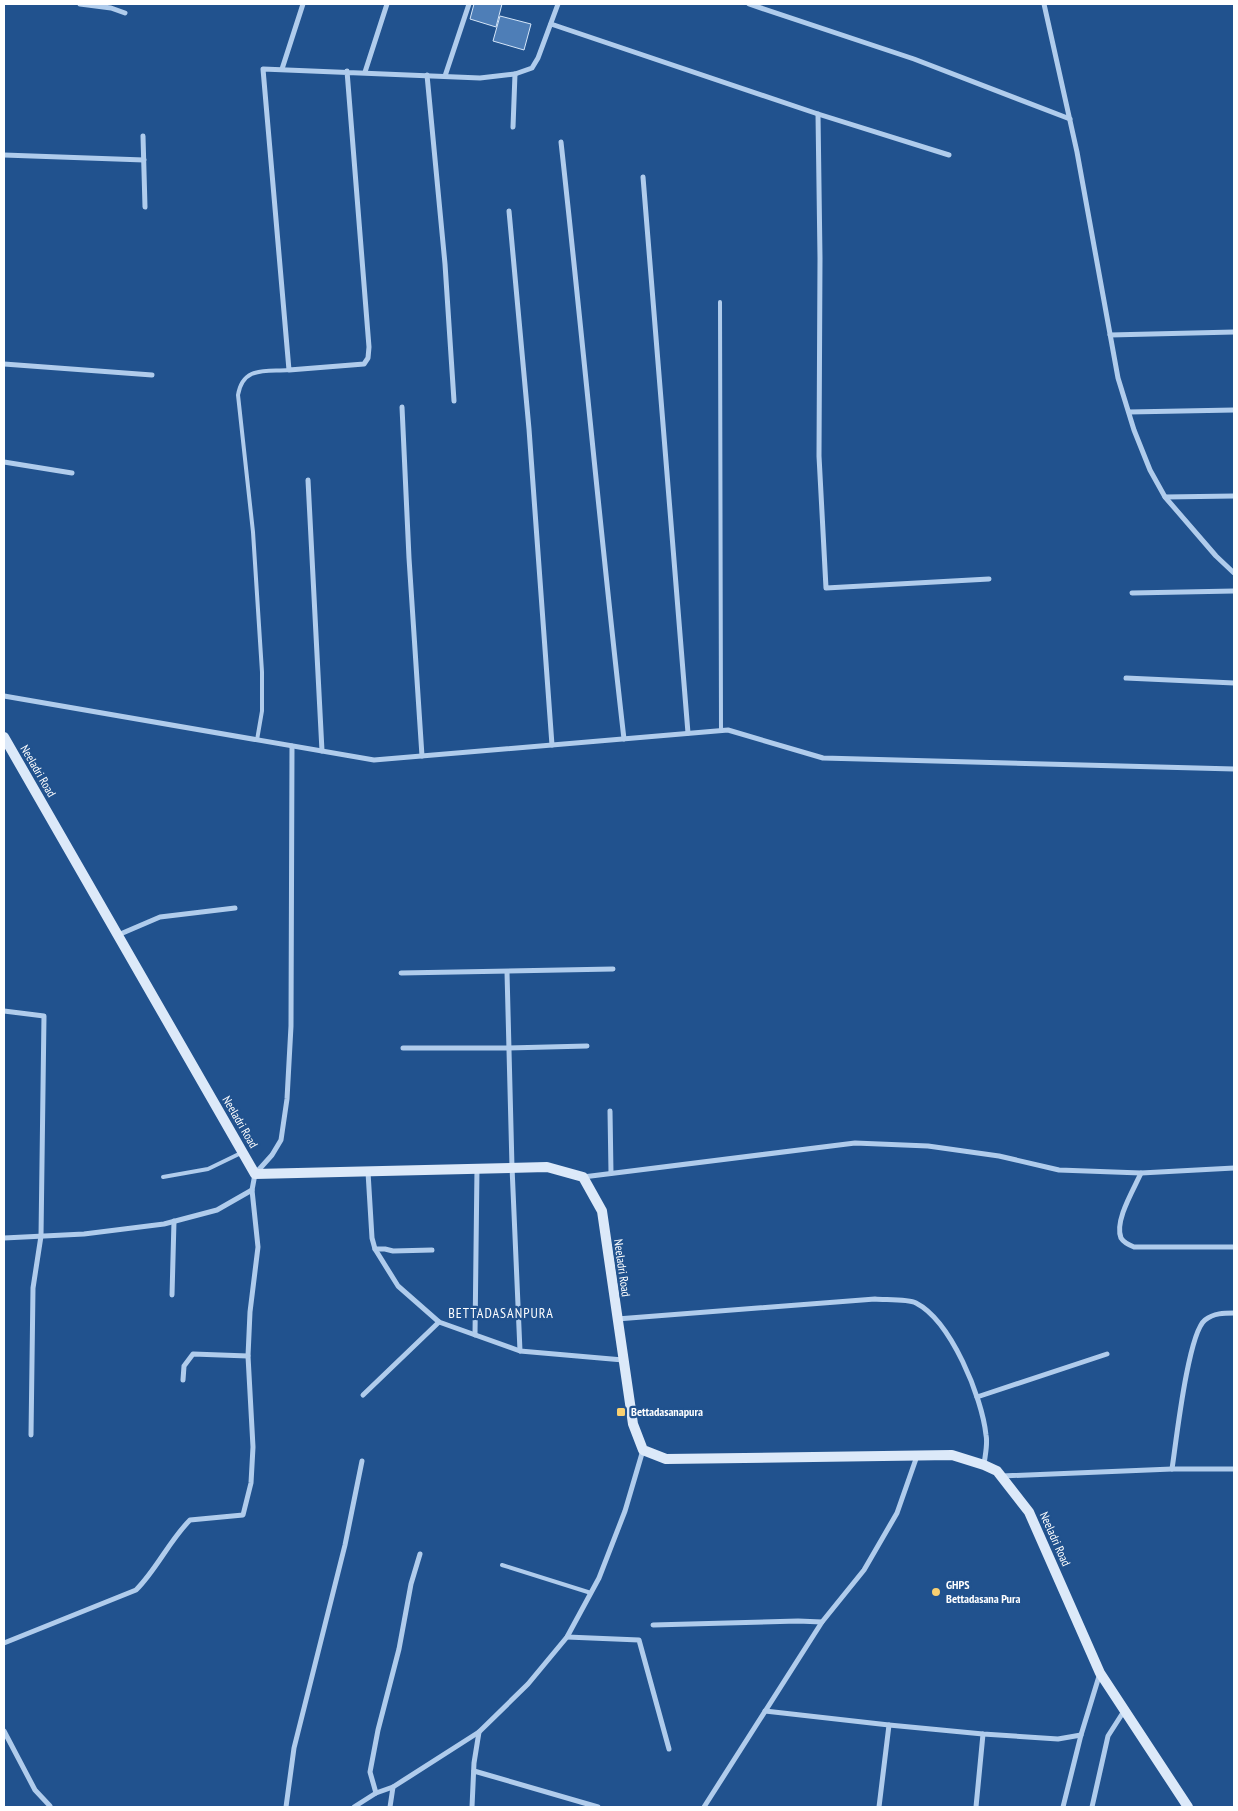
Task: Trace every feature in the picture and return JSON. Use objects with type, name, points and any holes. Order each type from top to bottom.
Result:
[{"type":"main road","name":"Neeladri Road","points":[[4,737],[255,1174]]},
{"type":"main road","points":[[255,1174],[547,1167],[583,1177]]},
{"type":"main road","name":"Neeladri Road","points":[[583,1177],[602,1211],[633,1424],[643,1450],[666,1459],[952,1455],[997,1471],[1029,1512],[1100,1673],[1188,1807]]},
{"type":"street","points":[[80,4],[111,8],[124,13]]},
{"type":"street","points":[[282,69],[303,4]]},
{"type":"street","points":[[365,72],[387,4]]},
{"type":"street","points":[[445,76],[469,4]]},
{"type":"street","points":[[346,71],[369,347],[368,358],[364,364],[289,370],[263,68],[346,71],[480,78],[515,74],[532,68],[542,50],[558,4]]},
{"type":"street","points":[[749,4],[914,59],[1070,119]]},
{"type":"street","points":[[1044,4],[1070,119],[1118,378],[1129,412],[1150,470],[1165,496],[1216,556],[1234,573]]},
{"type":"street","points":[[551,24],[818,114],[949,155]]},
{"type":"street","points":[[513,127],[515,74]]},
{"type":"street","points":[[427,75],[445,264],[454,401]]},
{"type":"street","points":[[818,114],[820,258],[819,456],[826,588],[990,579]]},
{"type":"street","points":[[143,136],[145,207]]},
{"type":"street","points":[[561,142],[624,738]]},
{"type":"street","points":[[4,155],[144,160]]},
{"type":"street","points":[[643,177],[688,733]]},
{"type":"street","points":[[509,212],[529,429],[552,745]]},
{"type":"street","points":[[1110,335],[1234,332]]},
{"type":"street","points":[[4,364],[152,375]]},
{"type":"street","points":[[402,407],[409,558],[422,756]]},
{"type":"street","points":[[1129,412],[1234,410]]},
{"type":"street","points":[[4,462],[72,473]]},
{"type":"street","points":[[308,480],[322,751]]},
{"type":"street","points":[[1165,496],[1234,496]]},
{"type":"street","points":[[1132,593],[1234,591]]},
{"type":"street","points":[[1126,678],[1234,682]]},
{"type":"street","points":[[4,696],[374,760],[728,730],[823,758],[1234,769]]},
{"type":"street","points":[[4,1644],[136,1590],[149,1577],[176,1534],[190,1520],[243,1515],[251,1483],[252,1447],[248,1356],[250,1312],[258,1247],[252,1190],[255,1174],[272,1155],[281,1140],[287,1099],[291,1026],[292,746]]},
{"type":"street","points":[[118,935],[160,917],[235,908]]},
{"type":"street","points":[[401,973],[613,969]]},
{"type":"street","points":[[507,972],[512,1167],[520,1351]]},
{"type":"street","points":[[4,1011],[44,1016],[41,1236],[33,1288],[30,1436]]},
{"type":"street","points":[[402,1048],[587,1046]]},
{"type":"street","points":[[610,1111],[611,1173]]},
{"type":"street","points":[[583,1177],[855,1143],[928,1146],[999,1156],[1059,1170],[1141,1173],[1234,1168]]},
{"type":"street","points":[[475,1335],[477,1168]]},
{"type":"street","points":[[368,1171],[370,1228],[375,1249],[398,1286],[439,1322],[520,1351],[624,1360]]},
{"type":"street","points":[[1141,1173],[1121,1217],[1119,1229],[1121,1238],[1126,1243],[1134,1247],[1234,1247]]},
{"type":"street","points":[[4,1238],[84,1234],[174,1221],[218,1210],[252,1190]]},
{"type":"street","points":[[172,1295],[174,1221]]},
{"type":"street","points":[[375,1249],[393,1251],[432,1250]]},
{"type":"street","points":[[617,1319],[875,1299],[915,1302],[936,1318],[957,1352],[971,1380],[987,1436],[984,1465]]},
{"type":"street","points":[[1172,1469],[1190,1358],[1196,1333],[1204,1320],[1221,1313],[1234,1313]]},
{"type":"street","points":[[363,1395],[439,1322]]},
{"type":"street","points":[[183,1380],[184,1366],[194,1354],[248,1356]]},
{"type":"street","points":[[977,1397],[1107,1354]]},
{"type":"street","points":[[354,1807],[376,1793],[393,1787],[479,1732],[528,1684],[567,1637],[600,1578],[625,1511],[643,1450]]},
{"type":"street","points":[[704,1807],[822,1622],[864,1570],[897,1512],[917,1456]]},
{"type":"street","points":[[286,1807],[294,1748],[345,1545],[362,1461]]},
{"type":"street","points":[[1001,1476],[1172,1469],[1234,1469]]},
{"type":"street","points":[[376,1793],[370,1772],[378,1730],[397,1657],[411,1584],[420,1554]]},
{"type":"street","points":[[653,1625],[822,1622]]},
{"type":"street","points":[[567,1637],[639,1640],[669,1749]]},
{"type":"street","points":[[1063,1807],[1081,1735],[1100,1673]]},
{"type":"street","points":[[1092,1807],[1108,1736],[1124,1710]]},
{"type":"street","points":[[765,1711],[983,1734],[1058,1739],[1081,1735]]},
{"type":"street","points":[[879,1807],[889,1725]]},
{"type":"street","points":[[4,1731],[35,1790],[50,1806]]},
{"type":"street","points":[[472,1807],[479,1732]]},
{"type":"street","points":[[976,1807],[983,1734]]},
{"type":"street","points":[[474,1771],[598,1807]]},
{"type":"street","points":[[390,1807],[393,1787]]},
{"type":"lane","points":[[720,302],[721,730]]},
{"type":"lane","points":[[256,740],[262,711],[262,672],[253,532],[238,394],[240,384],[245,377],[254,373],[289,370]]},
{"type":"lane","points":[[163,1177],[208,1169],[242,1152]]},
{"type":"lane","points":[[502,1565],[591,1593]]},
{"type":"building","points":[[474,4],[502,4],[496,27],[470,19]]},
{"type":"building","points":[[500,16],[531,24],[524,50],[493,41]]},
{"type":"place","name":"Bettadasanapura","points":[[621,1412]]},
{"type":"place","name":"GHPS Bettadasana Pura","points":[[936,1592]]},
{"type":"district","name":"BETTADASANPURA","points":[[501,1313]]}]
